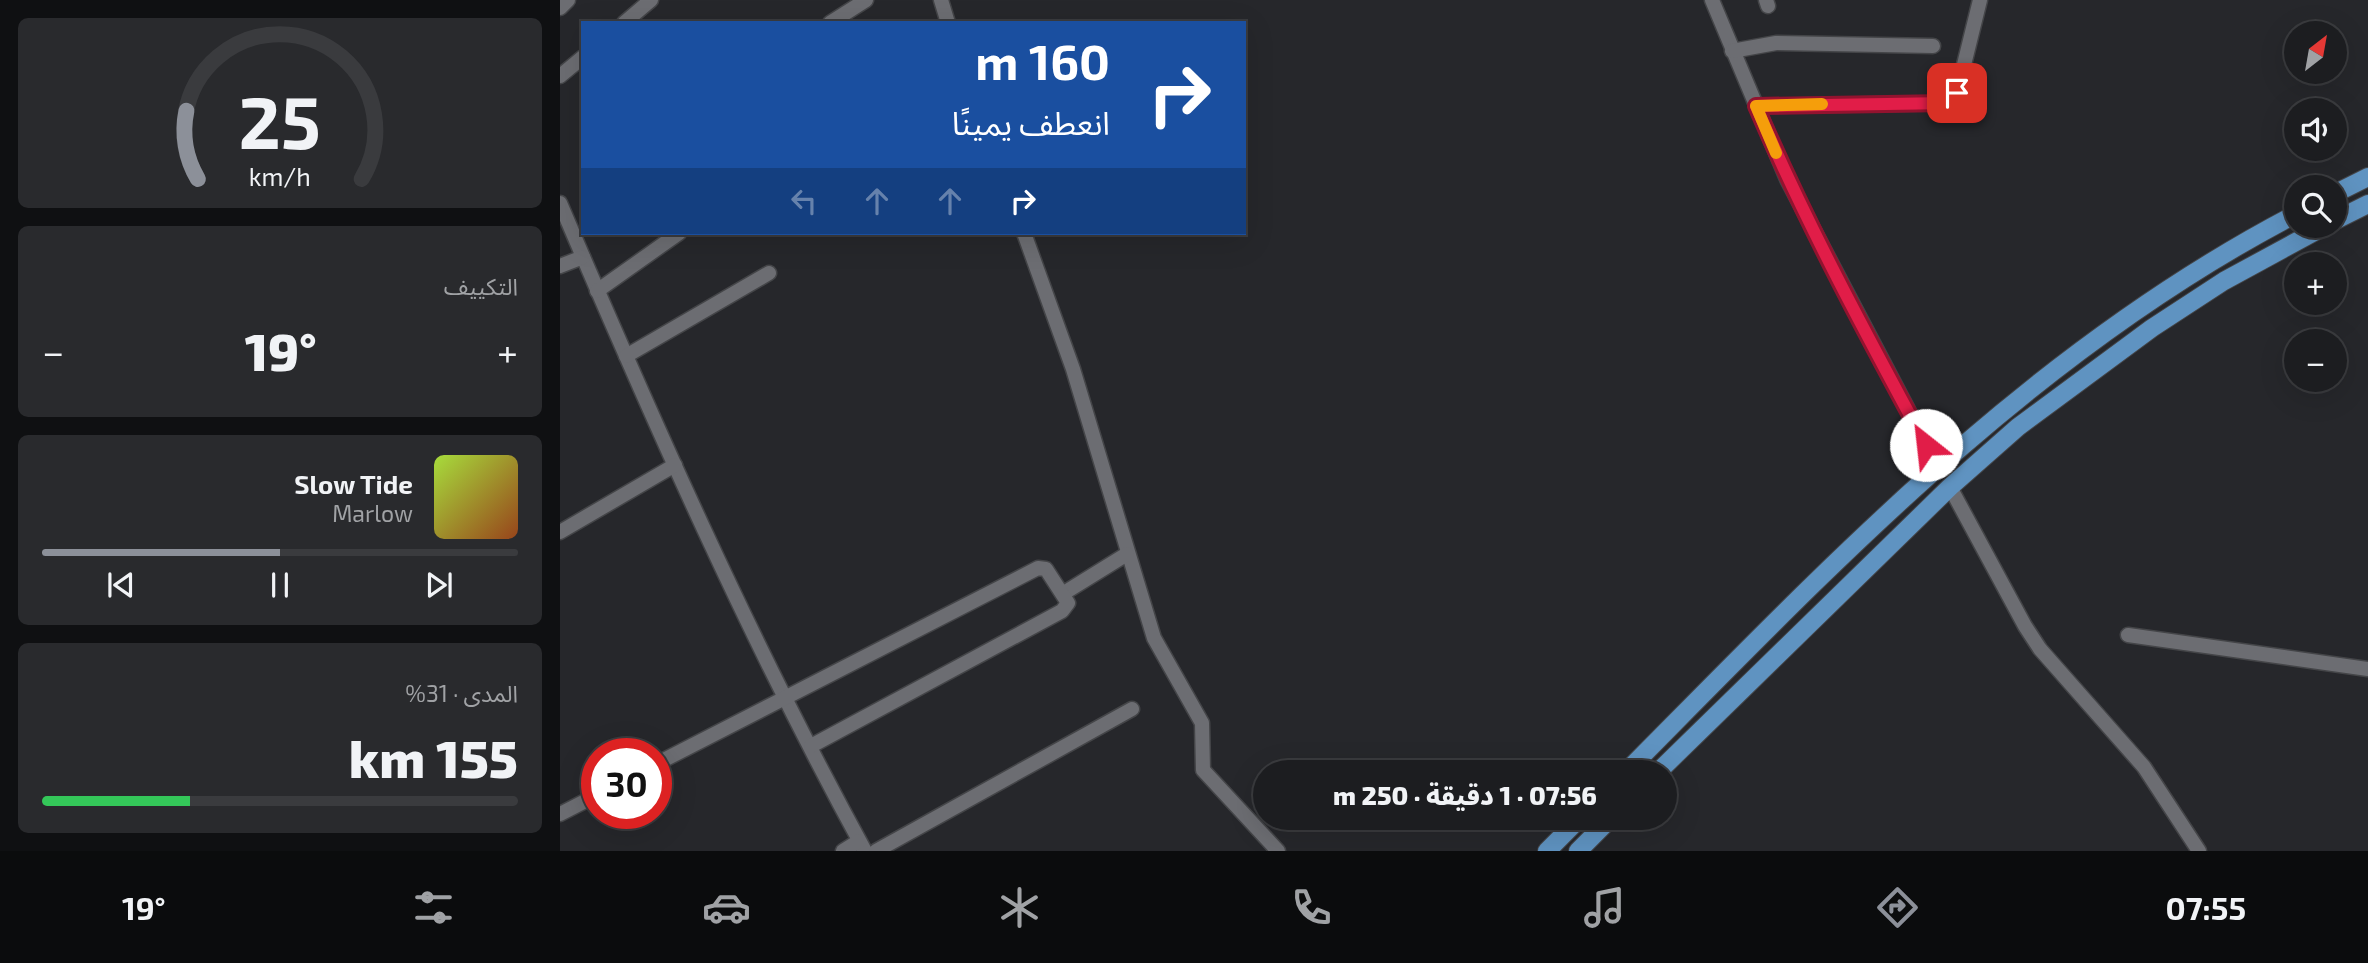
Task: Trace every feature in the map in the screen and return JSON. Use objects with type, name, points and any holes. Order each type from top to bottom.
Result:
[{"type":"main road","points":[[2347,188],[2368,177]]},
{"type":"main road","points":[[2347,214],[2368,204]]},
{"type":"main road","points":[[1638,760],[1748,648],[1937,465],[2013,401],[2132,313],[2284,221]]},
{"type":"main road","points":[[1670,760],[1950,487],[2018,427],[2152,328],[2224,281],[2303,238]]},
{"type":"main road","points":[[1748,648],[1766,666]]},
{"type":"main road","points":[[1547,851],[1568,830]]},
{"type":"main road","points":[[1578,851],[1599,830]]},
{"type":"street","points":[[560,8],[568,0]]},
{"type":"street","points":[[626,21],[651,0]]},
{"type":"street","points":[[833,21],[866,0]]},
{"type":"street","points":[[941,0],[947,21]]},
{"type":"street","points":[[1712,0],[1787,179],[1820,247],[1937,465]]},
{"type":"street","points":[[1756,106],[1948,103],[1957,93],[1980,0]]},
{"type":"street","points":[[1732,51],[1776,43],[1933,46]]},
{"type":"street","points":[[560,76],[581,59]]},
{"type":"street","points":[[560,203],[675,465],[786,696],[862,846],[843,851]]},
{"type":"street","points":[[597,290],[676,235]]},
{"type":"street","points":[[1025,235],[1073,369],[1154,638],[1202,723],[1205,774],[1278,851]]},
{"type":"street","points":[[560,266],[583,257]]},
{"type":"street","points":[[626,356],[769,273]]},
{"type":"street","points":[[560,532],[675,465]]},
{"type":"street","points":[[1950,487],[2040,649],[2144,767],[2199,851]]},
{"type":"street","points":[[1064,593],[1127,554]]},
{"type":"street","points":[[672,756],[1038,568],[1046,569],[1064,593],[1068,603],[1062,611],[811,746]]},
{"type":"street","points":[[2128,635],[2368,669]]},
{"type":"street","points":[[876,851],[1132,709]]},
{"type":"street","points":[[560,814],[581,803]]},
{"type":"slow traffic","points":[[1776,153],[1756,106],[1822,104]]},
{"type":"route","points":[[1926,445],[1820,247],[1756,106],[1948,103],[1957,93]]}]
